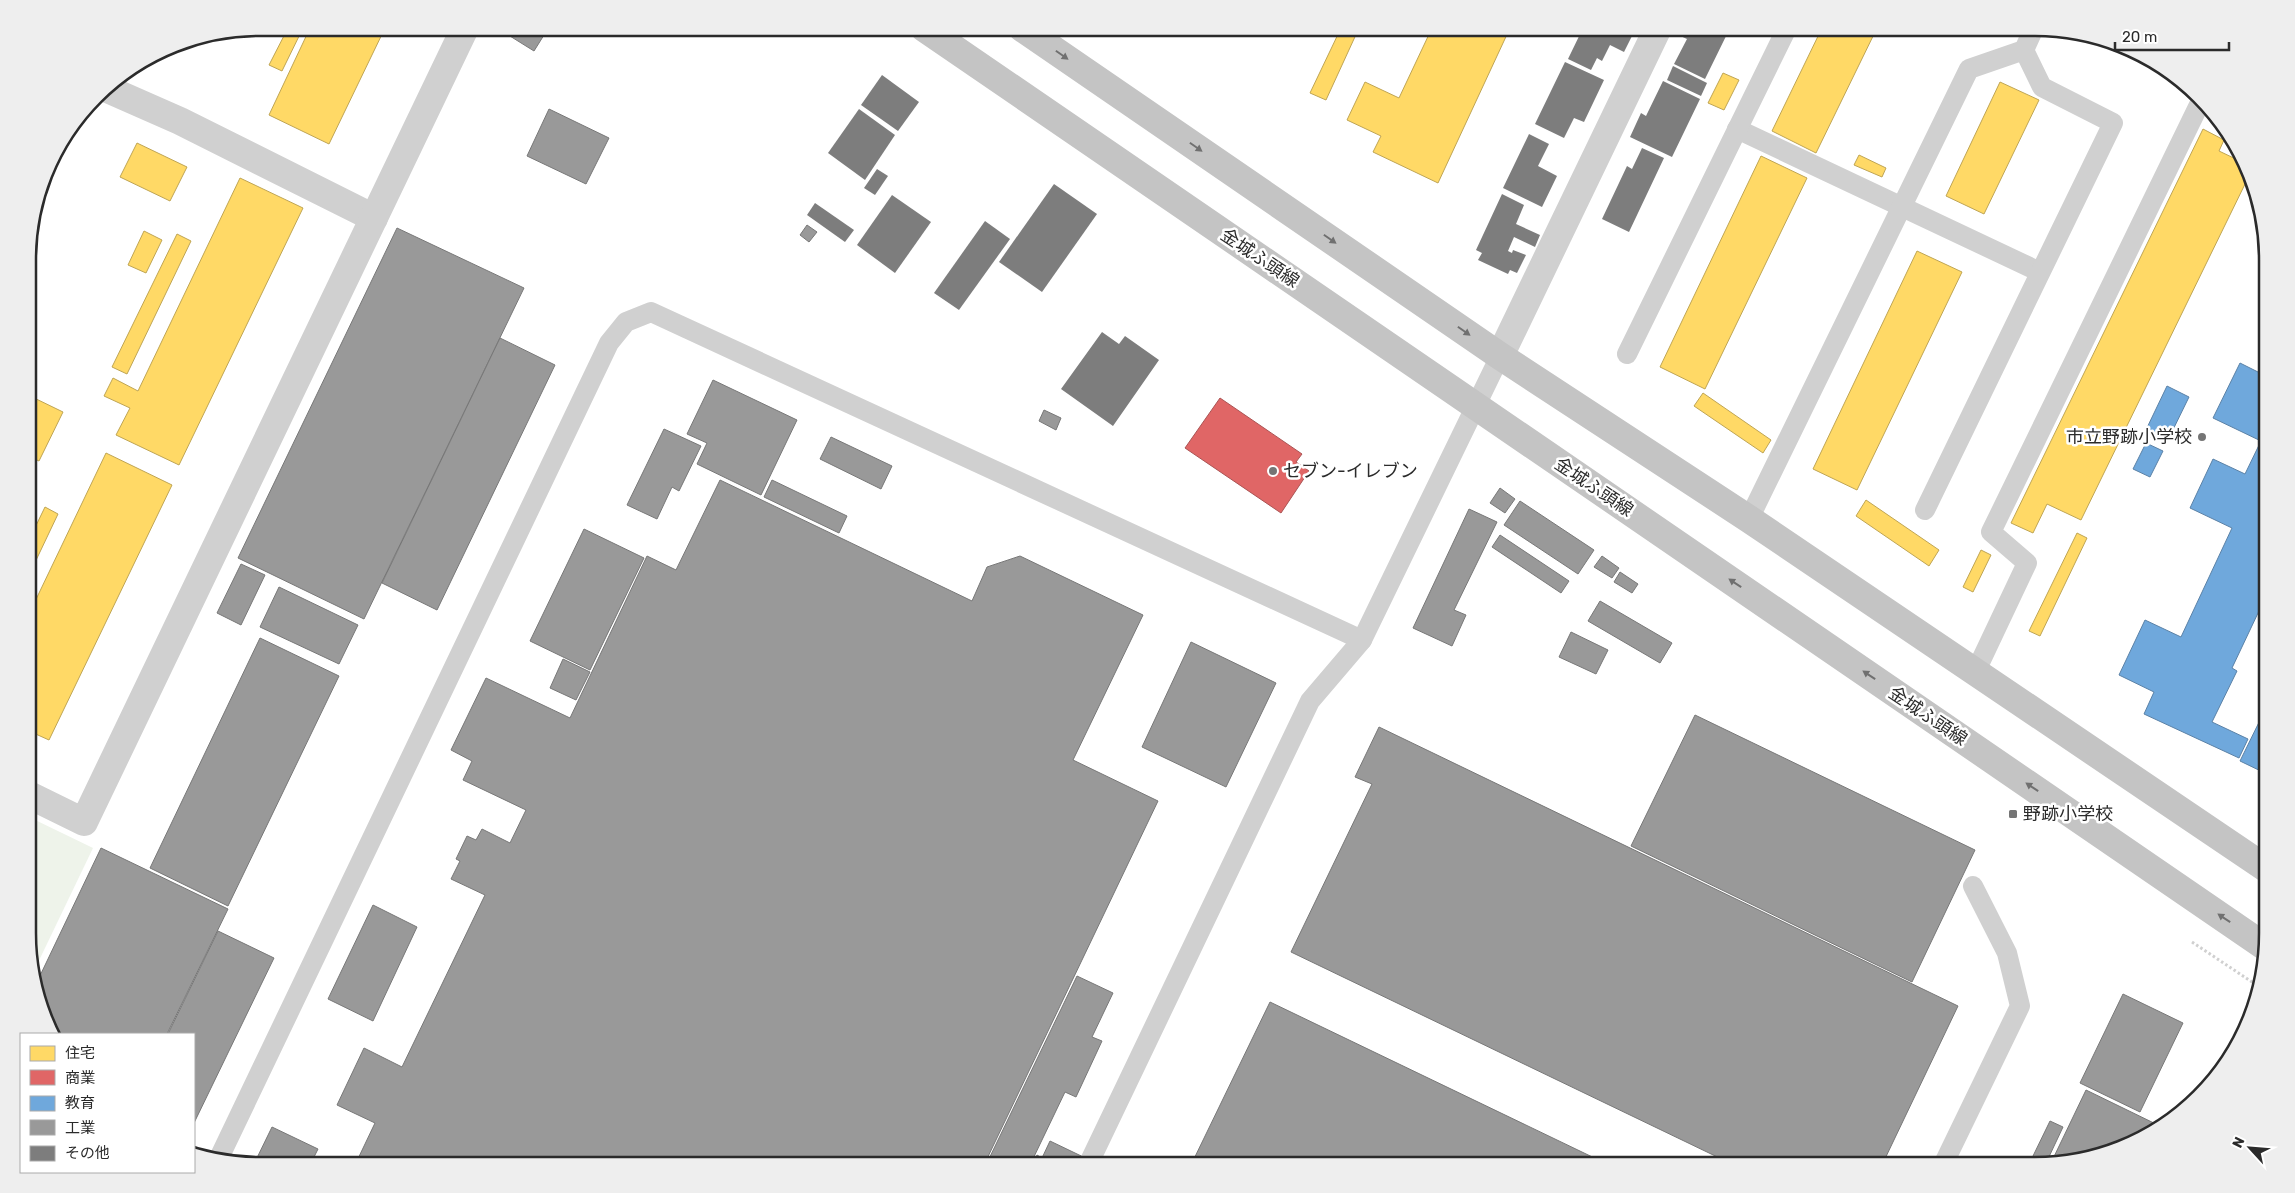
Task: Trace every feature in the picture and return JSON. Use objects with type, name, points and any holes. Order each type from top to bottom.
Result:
[{"type":"main road","name":"金城ふ頭線","points":[[936,36],[2258,942]]},
{"type":"main road","points":[[1034,36],[1500,356],[1749,519],[2259,864]]},
{"type":"street","points":[[36,798],[84,822],[461,36]]},
{"type":"street","points":[[1500,356],[1654,36]]},
{"type":"street","points":[[113,92],[180,121],[374,218]]},
{"type":"lane","points":[[1626,354],[1783,36]]},
{"type":"lane","points":[[1749,519],[1969,69],[2024,50],[2030,36]]},
{"type":"lane","points":[[1925,510],[2113,123],[2042,87],[2024,50]]},
{"type":"lane","points":[[1975,673],[2027,563],[1991,532],[2198,107]]},
{"type":"lane","points":[[1737,129],[2040,272]]},
{"type":"lane","points":[[221,1153],[609,343],[626,322],[651,312],[1362,640]]},
{"type":"lane","points":[[1092,1157],[1310,701],[1362,640],[1500,356]]},
{"type":"lane","points":[[1946,1157],[2020,1006],[2008,953],[1973,886]]},
{"type":"path","points":[[2192,942],[2253,982]]},
{"type":"shaded area","points":[[36,820],[93,848],[38,962],[36,933]]},
{"type":"building: 住宅","points":[[284,36],[299,36],[282,71],[269,65]]},
{"type":"building: 住宅","points":[[306,36],[381,36],[329,144],[269,115]]},
{"type":"building: 住宅","points":[[1337,36],[1355,36],[1326,100],[1310,93]]},
{"type":"building: 住宅","points":[[1428,36],[1506,36],[1438,183],[1373,152],[1381,136],[1347,120],[1365,82],[1399,98]]},
{"type":"building: 住宅","points":[[1818,36],[1873,36],[1816,153],[1772,131]]},
{"type":"building: 住宅","points":[[1723,73],[1739,80],[1724,110],[1708,103]]},
{"type":"building: 住宅","points":[[2000,82],[2039,100],[1984,214],[1946,196]]},
{"type":"building: 住宅","points":[[2203,129],[2223,140],[2219,151],[2235,158],[2245,184],[2081,520],[2047,504],[2033,533],[2011,523]]},
{"type":"building: 住宅","points":[[137,143],[187,167],[170,201],[120,177]]},
{"type":"building: 住宅","points":[[1859,155],[1886,168],[1882,177],[1854,165]]},
{"type":"building: 住宅","points":[[1761,156],[1807,178],[1705,389],[1660,367]]},
{"type":"building: 住宅","points":[[240,178],[303,208],[179,465],[116,435],[130,408],[104,396],[113,378],[138,391]]},
{"type":"building: 住宅","points":[[144,231],[162,240],[146,273],[128,265]]},
{"type":"building: 住宅","points":[[177,234],[191,241],[127,374],[112,367]]},
{"type":"building: 住宅","points":[[1917,251],[1962,272],[1857,490],[1813,469]]},
{"type":"building: 住宅","points":[[1703,393],[1771,440],[1763,453],[1694,406]]},
{"type":"building: 住宅","points":[[36,399],[63,412],[39,461],[36,460]]},
{"type":"building: 住宅","points":[[106,453],[172,485],[49,740],[36,734],[36,599]]},
{"type":"building: 住宅","points":[[1866,500],[1939,550],[1929,566],[1856,516]]},
{"type":"building: 住宅","points":[[45,507],[58,514],[36,560],[36,526]]},
{"type":"building: 住宅","points":[[2077,533],[2087,538],[2040,636],[2029,631]]},
{"type":"building: 住宅","points":[[1981,550],[1991,555],[1973,592],[1963,587]]},
{"type":"building: 商業","points":[[1220,398],[1302,454],[1296,462],[1309,471],[1281,513],[1185,448]]},
{"type":"building: 教育","points":[[2240,363],[2259,372],[2259,440],[2213,418]]},
{"type":"building: 教育","points":[[2167,386],[2189,397],[2166,444],[2144,434]]},
{"type":"building: 教育","points":[[2146,443],[2163,451],[2150,477],[2133,469]]},
{"type":"building: 教育","points":[[2259,445],[2259,611],[2232,668],[2237,671],[2212,722],[2248,739],[2239,758],[2144,714],[2154,692],[2119,675],[2145,620],[2181,637],[2232,528],[2190,508],[2213,459],[2245,474]]},
{"type":"building: 教育","points":[[2259,722],[2259,770],[2240,761]]},
{"type":"building: 工業","points":[[510,36],[543,36],[534,51]]},
{"type":"building: 工業","points":[[549,109],[609,138],[586,184],[527,156]]},
{"type":"building: 工業","points":[[807,225],[817,232],[809,242],[800,235]]},
{"type":"building: 工業","points":[[397,228],[524,288],[364,619],[238,558]]},
{"type":"building: 工業","points":[[500,338],[555,365],[437,610],[382,583]]},
{"type":"building: 工業","points":[[713,380],[797,420],[761,495],[697,464],[707,443],[687,434]]},
{"type":"building: 工業","points":[[1044,410],[1061,418],[1056,430],[1039,421]]},
{"type":"building: 工業","points":[[664,429],[701,446],[679,491],[672,487],[657,519],[627,505]]},
{"type":"building: 工業","points":[[831,437],[892,466],[881,489],[820,459]]},
{"type":"building: 工業","points":[[720,480],[972,601],[987,567],[1020,556],[1143,615],[1073,760],[1158,801],[988,1157],[359,1157],[375,1123],[337,1105],[364,1048],[402,1067],[485,895],[451,879],[460,861],[456,859],[467,836],[476,840],[482,829],[510,843],[526,810],[463,780],[472,761],[451,750],[486,678],[570,718],[647,556],[676,570]]},
{"type":"building: 工業","points":[[772,480],[847,516],[839,533],[764,497]]},
{"type":"building: 工業","points":[[1500,488],[1515,499],[1505,513],[1490,503]]},
{"type":"building: 工業","points":[[1520,501],[1594,550],[1578,574],[1504,525]]},
{"type":"building: 工業","points":[[1469,509],[1497,522],[1454,610],[1466,615],[1452,646],[1413,628]]},
{"type":"building: 工業","points":[[584,529],[644,558],[590,670],[530,641]]},
{"type":"building: 工業","points":[[1500,535],[1569,581],[1561,593],[1492,547]]},
{"type":"building: 工業","points":[[1602,556],[1619,568],[1612,578],[1594,567]]},
{"type":"building: 工業","points":[[241,564],[265,575],[241,625],[217,613]]},
{"type":"building: 工業","points":[[1620,572],[1638,584],[1632,593],[1614,582]]},
{"type":"building: 工業","points":[[279,587],[358,625],[339,664],[260,627]]},
{"type":"building: 工業","points":[[1600,601],[1672,643],[1660,663],[1588,621]]},
{"type":"building: 工業","points":[[1571,632],[1608,650],[1596,674],[1559,657]]},
{"type":"building: 工業","points":[[260,638],[339,676],[228,906],[150,868]]},
{"type":"building: 工業","points":[[1191,642],[1276,683],[1226,787],[1142,747]]},
{"type":"building: 工業","points":[[563,659],[590,672],[576,700],[550,688]]},
{"type":"building: 工業","points":[[1695,715],[1975,850],[1912,982],[1631,846]]},
{"type":"building: 工業","points":[[1379,727],[1958,1006],[1886,1157],[1717,1157],[1291,952],[1372,784],[1355,777]]},
{"type":"building: 工業","points":[[101,848],[228,909],[167,1033],[60,1033],[48,1005],[41,974]]},
{"type":"building: 工業","points":[[373,905],[417,927],[373,1021],[328,999]]},
{"type":"building: 工業","points":[[218,931],[274,958],[195,1121],[195,1033],[168,1033]]},
{"type":"building: 工業","points":[[1077,976],[1113,993],[1092,1037],[1102,1041],[1076,1097],[1065,1092],[1034,1157],[990,1157]]},
{"type":"building: 工業","points":[[2123,994],[2183,1023],[2140,1112],[2080,1083]]},
{"type":"building: 工業","points":[[1270,1002],[1592,1157],[1195,1157]]},
{"type":"building: 工業","points":[[2086,1090],[2153,1123],[2134,1134],[2107,1145],[2054,1156]]},
{"type":"building: 工業","points":[[2050,1121],[2063,1127],[2049,1156],[2033,1156]]},
{"type":"building: 工業","points":[[272,1127],[318,1149],[314,1157],[257,1157]]},
{"type":"building: 工業","points":[[1050,1141],[1083,1157],[1042,1157]]},
{"type":"building: その他","points":[[1579,36],[1632,36],[1624,52],[1610,45],[1602,61],[1597,58],[1591,70],[1568,59]]},
{"type":"building: その他","points":[[1680,36],[1726,36],[1705,79],[1674,64],[1687,39]]},
{"type":"building: その他","points":[[1565,62],[1604,80],[1584,122],[1574,118],[1564,138],[1535,124]]},
{"type":"building: その他","points":[[1673,66],[1707,83],[1701,96],[1667,80]]},
{"type":"building: その他","points":[[882,75],[919,102],[898,131],[861,105]]},
{"type":"building: その他","points":[[1663,81],[1700,99],[1672,157],[1630,137],[1641,113],[1646,116]]},
{"type":"building: その他","points":[[859,109],[895,135],[865,180],[828,153]]},
{"type":"building: その他","points":[[1529,134],[1549,144],[1538,166],[1557,176],[1542,207],[1503,188]]},
{"type":"building: その他","points":[[1642,148],[1664,158],[1629,232],[1602,219],[1627,166],[1632,169]]},
{"type":"building: その他","points":[[877,169],[888,176],[875,195],[864,188]]},
{"type":"building: その他","points":[[1054,184],[1097,214],[1042,292],[999,262]]},
{"type":"building: その他","points":[[1502,194],[1524,205],[1516,224],[1540,235],[1535,247],[1514,237],[1508,251],[1512,253],[1513,250],[1526,255],[1517,273],[1510,270],[1508,274],[1478,260],[1482,253],[1476,250]]},
{"type":"building: その他","points":[[892,195],[931,222],[895,273],[857,245]]},
{"type":"building: その他","points":[[815,203],[854,230],[845,242],[807,215]]},
{"type":"building: その他","points":[[985,221],[1010,239],[959,310],[934,293]]},
{"type":"building: その他","points":[[1102,332],[1119,344],[1125,336],[1159,360],[1113,426],[1061,389]]},
{"type":"place","name":"市立野跡小学校","points":[[2202,437]]},
{"type":"place","name":"セブン-イレブン","points":[[1273,471]]},
{"type":"place","name":"野跡小学校","points":[[2013,814]]}]
